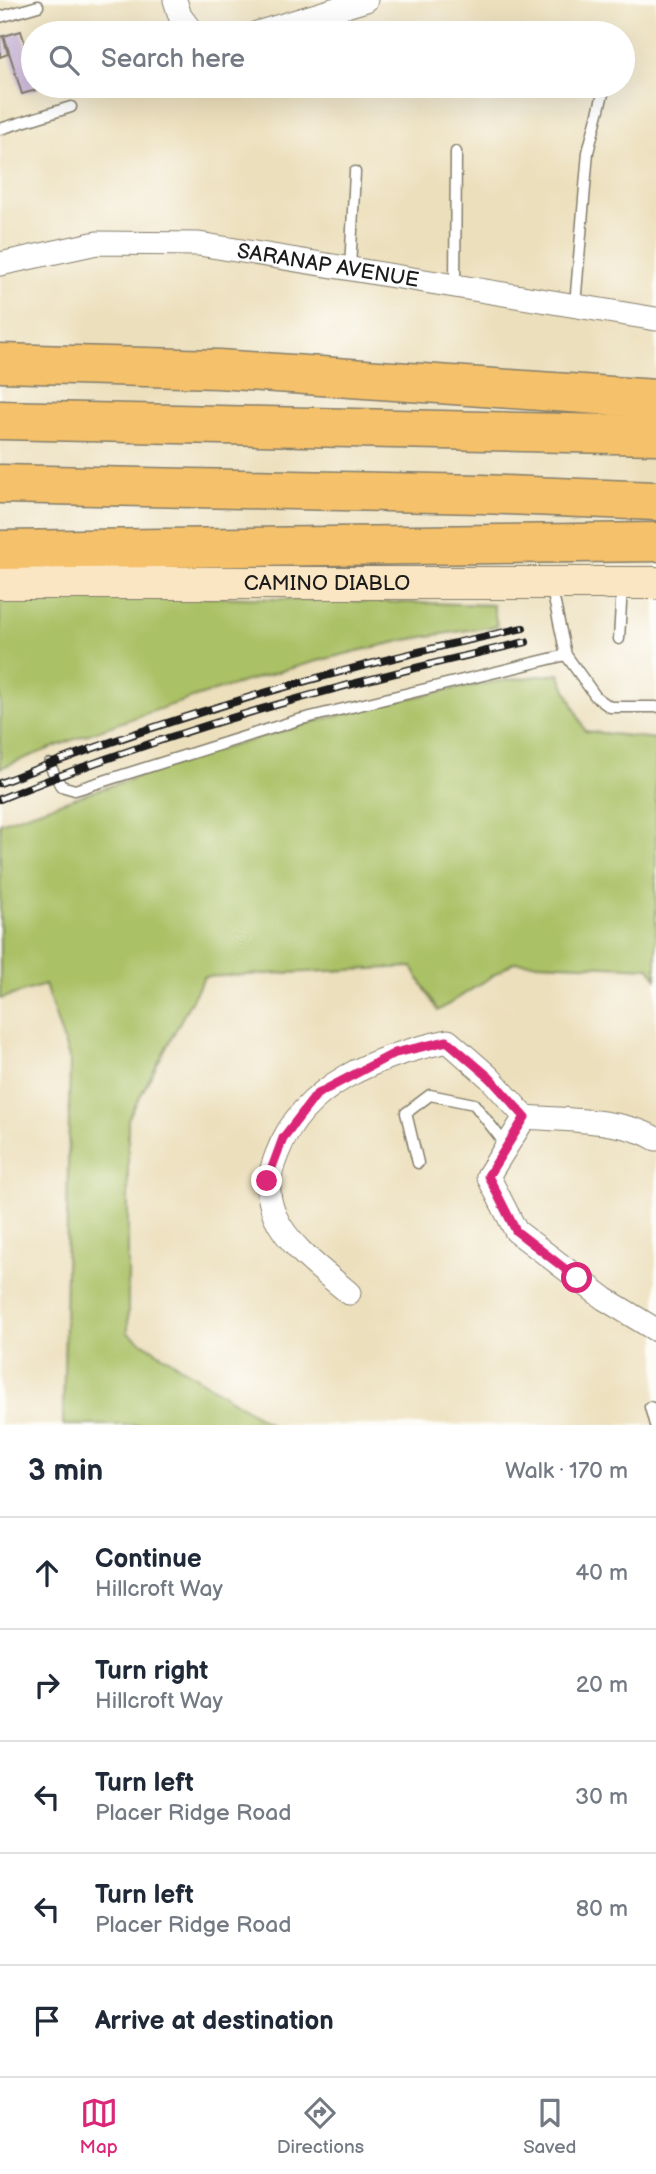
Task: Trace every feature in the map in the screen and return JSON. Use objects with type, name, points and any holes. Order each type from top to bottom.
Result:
[{"type":"highway","points":[[0,363],[218,369],[656,399]]},
{"type":"highway","points":[[0,420],[656,435]]},
{"type":"highway","points":[[0,484],[482,494],[656,501]]},
{"type":"highway","points":[[0,526],[656,523]]},
{"type":"highway","points":[[0,550],[656,542]]},
{"type":"street","points":[[175,0],[184,21]]},
{"type":"street","points":[[297,21],[366,0]]},
{"type":"street","name":"SARANAP AVENUE","points":[[0,264],[97,243],[199,244],[656,319]]},
{"type":"street","name":"CAMINO DIABLO","points":[[0,583],[656,583]]},
{"type":"street","points":[[349,1293],[297,1248],[275,1216],[267,1181],[283,1138],[317,1094],[395,1053],[447,1041],[489,1077],[525,1117],[593,1123],[647,1134],[656,1139]]},
{"type":"street","points":[[525,1117],[488,1176],[516,1231],[605,1299],[656,1330]]},
{"type":"lane","points":[[0,17],[38,6]]},
{"type":"lane","points":[[575,305],[588,152],[602,98]]},
{"type":"lane","points":[[0,129],[71,107]]},
{"type":"lane","points":[[455,286],[456,152]]},
{"type":"lane","points":[[350,269],[355,172]]},
{"type":"lane","points":[[550,582],[566,655],[596,697],[610,707],[656,707]]},
{"type":"lane","points":[[619,639],[622,583]]},
{"type":"lane","points":[[49,764],[61,786],[75,790],[298,720],[566,655]]},
{"type":"lane","points":[[418,1163],[406,1112],[430,1095],[474,1104],[507,1146]]},
{"type":"lane","points":[[655,1425],[650,1407],[656,1411]]},
{"type":"green space","points":[[106,594],[493,605],[497,626],[397,642],[246,681],[146,713],[0,768],[0,596]]},
{"type":"green space","points":[[559,674],[585,731],[656,739],[656,978],[649,968],[514,962],[438,1011],[412,967],[204,977],[128,1119],[128,1333],[271,1425],[63,1425],[70,1061],[45,985],[0,999],[0,823],[206,754],[346,713],[488,683]]},
{"type":"building","points":[[21,31],[21,91],[4,36]]},
{"type":"building","points":[[3,36],[8,54],[0,57],[0,37]]},
{"type":"railway","points":[[0,783],[128,736],[258,695],[390,659],[523,628]]},
{"type":"railway","points":[[0,799],[129,751],[260,710],[392,674],[526,642]]},
{"type":"route","points":[[267,1181],[283,1138],[317,1094],[395,1053],[447,1041],[489,1077],[525,1117],[488,1176],[516,1231],[577,1278]]}]
